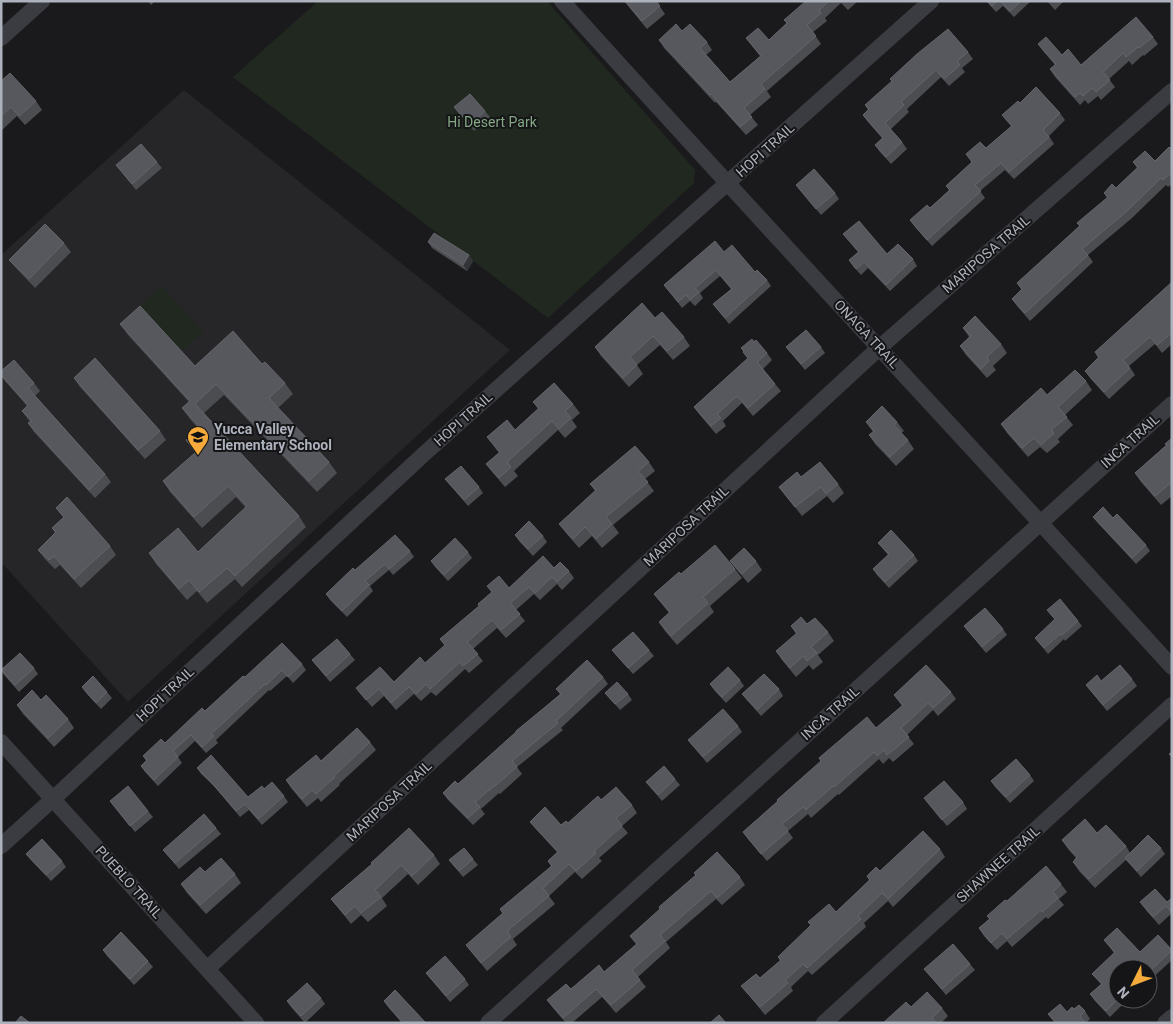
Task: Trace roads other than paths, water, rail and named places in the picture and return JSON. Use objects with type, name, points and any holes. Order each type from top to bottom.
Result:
[{"type":"street","points":[[1,38],[42,1]]},
{"type":"street","name":"ONAGA TRAIL","points":[[562,1],[1172,667]]},
{"type":"street","name":"HOPI TRAIL","points":[[1,846],[424,454],[931,1]]},
{"type":"street","name":"MARIPOSA TRAIL","points":[[208,969],[879,348],[1172,90]]},
{"type":"street","name":"INCA TRAIL","points":[[488,1023],[1172,404]]},
{"type":"street","name":"SHAWNEE TRAIL","points":[[824,1023],[1172,705]]},
{"type":"street","name":"PUEBLO TRAIL","points":[[1,742],[256,1023]]},
{"type":"street","points":[[1165,1023],[1172,1017]]},
{"type":"place","name":"Yucca Valley Elementary School","points":[[198,456]]},
{"type":"park label","name":"Hi Desert Park","points":[[492,122]]}]
